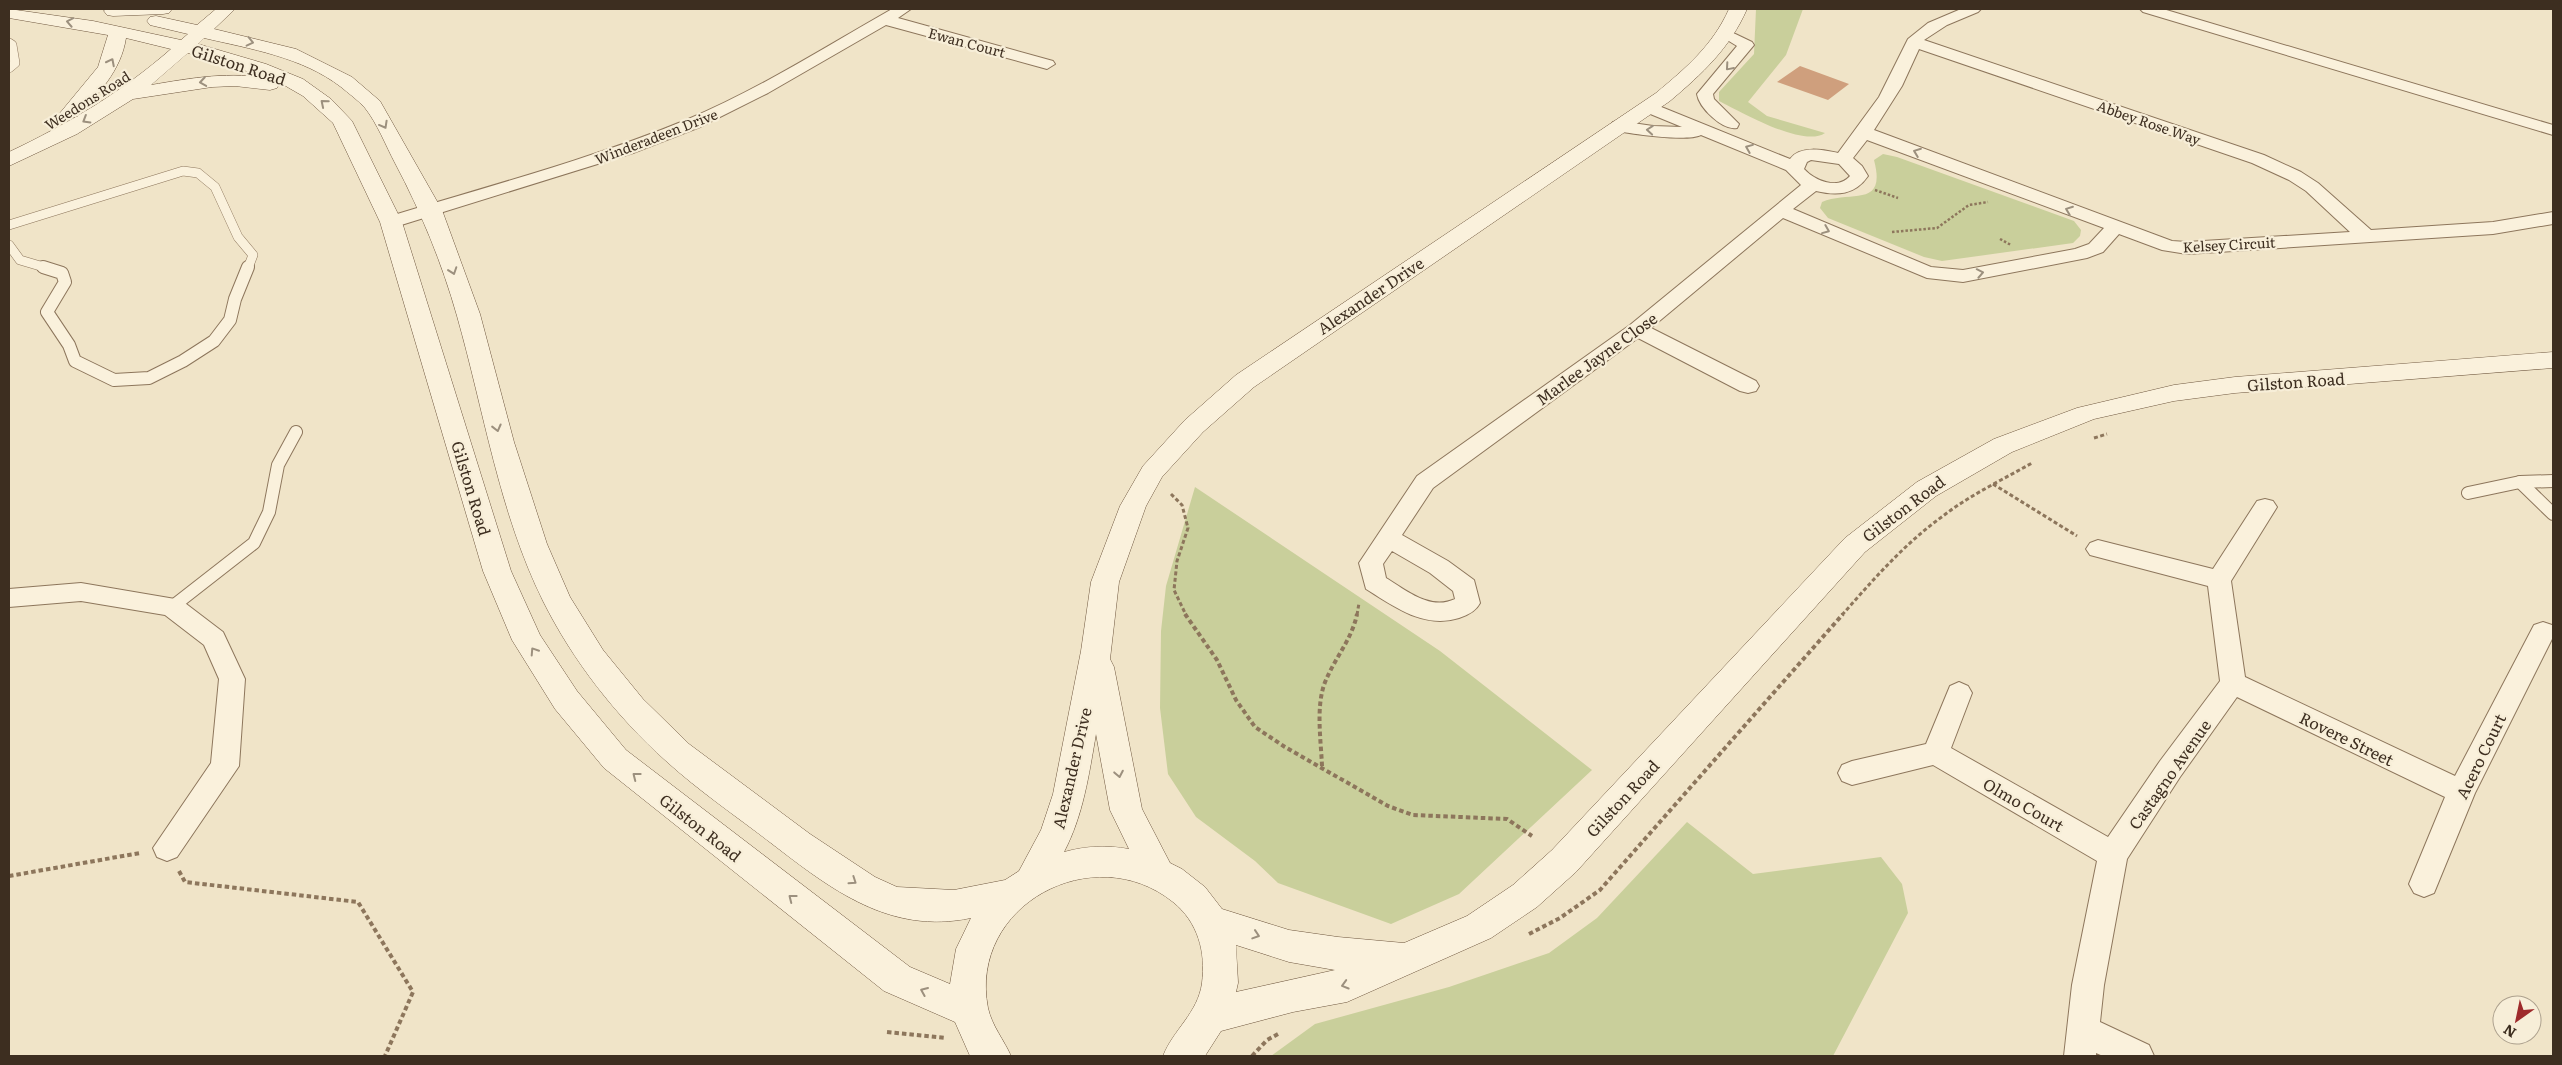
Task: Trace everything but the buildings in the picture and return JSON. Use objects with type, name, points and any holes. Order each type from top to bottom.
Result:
[{"type":"main road","points":[[106,10],[163,9]]},
{"type":"main road","name":"Weedons Road","points":[[9,160],[85,121],[128,94],[194,28],[226,9]]},
{"type":"main road","name":"Alexander Drive","points":[[1023,887],[1057,833],[1068,794],[1096,651],[1105,582],[1133,506],[1152,472],[1194,426],[1245,381],[1656,102],[1707,60],[1727,36],[1738,9]]},
{"type":"main road","name":"Gilston Road","points":[[106,10],[194,28],[290,53],[345,81],[373,105],[431,210],[468,314],[501,442],[533,544],[557,600],[587,650],[632,708],[678,753],[798,844],[863,888],[894,902],[954,906],[1023,887]]},
{"type":"main road","name":"Gilston Road","points":[[9,13],[118,31],[166,42],[194,28]]},
{"type":"main road","name":"Gilston Road","points":[[194,28],[259,68],[304,88],[330,108],[342,121],[392,222],[498,571],[527,640],[566,700],[615,759],[897,980],[969,1010]]},
{"type":"main road","points":[[70,113],[110,66],[116,52],[118,31]]},
{"type":"main road","name":"Weedons Road","points":[[9,147],[107,90],[166,42]]},
{"type":"main road","points":[[128,94],[212,81],[235,80],[304,88]]},
{"type":"main road","name":"Gilston Road","points":[[1210,1016],[1293,995],[1347,985],[1405,958],[1479,928],[1525,896],[1564,860],[1855,545],[1906,502],[1961,466],[1995,448],[2020,436],[2073,417],[2173,393],[2252,384],[2553,360]]},
{"type":"main road","name":"Alexander Drive","points":[[1096,651],[1126,810],[1157,871]]},
{"type":"main road","points":[[987,1049],[969,1010],[967,978],[975,947],[990,918],[1023,887],[1063,866],[1095,860],[1127,862],[1157,871],[1188,891],[1210,921],[1219,951],[1220,983],[1210,1016],[1197,1038],[1182,1056]]},
{"type":"main road","name":"Gilston Road","points":[[1210,921],[1289,946],[1338,954],[1405,958]]},
{"type":"street","name":"Winderadeen Drive","points":[[392,222],[627,149],[694,124],[762,90],[904,9]]},
{"type":"street","points":[[1842,160],[1865,133],[1900,74],[1914,42],[1928,30],[1974,9]]},
{"type":"street","points":[[2148,9],[2553,130]]},
{"type":"street","name":"Ewan Court","points":[[886,20],[1047,64]]},
{"type":"street","points":[[1727,36],[1746,45],[1705,94],[1706,101],[1731,124]]},
{"type":"street","name":"Abbey Rose Way","points":[[1914,42],[2258,159],[2312,186],[2366,236]]},
{"type":"street","points":[[1656,102],[1731,124],[1809,156]]},
{"type":"street","points":[[1656,102],[1716,134],[1794,166],[1799,176],[1813,184],[1838,188],[1856,182],[1858,176],[1857,171],[1842,160],[1822,155],[1799,159],[1794,166]]},
{"type":"street","points":[[1619,126],[1652,131],[1716,134]]},
{"type":"street","name":"Kelsey Circuit","points":[[1865,133],[2114,228],[2156,243],[2187,248],[2492,228],[2553,218]]},
{"type":"street","name":"Marlee Jayne Close","points":[[1375,583],[1371,563],[1425,482],[1637,330],[1813,184]]},
{"type":"street","points":[[1781,211],[1928,272],[1963,276],[2080,254],[2096,248],[2114,228]]},
{"type":"street","points":[[1637,330],[1748,386]]},
{"type":"street","points":[[2234,683],[2219,580],[2265,507]]},
{"type":"street","points":[[1375,583],[1421,610],[1437,613],[1456,611],[1468,603],[1466,587],[1439,567],[1389,538]]},
{"type":"street","points":[[2098,549],[2219,580]]},
{"type":"street","points":[[9,598],[81,592],[172,607],[214,639],[232,679],[225,766],[167,848]]},
{"type":"street","name":"Acero Court","points":[[2424,884],[2461,792],[2543,632]]},
{"type":"street","name":"Rovere Street","points":[[2234,683],[2461,792]]},
{"type":"street","name":"Castagno Avenue","points":[[2082,1044],[2088,985],[2113,855],[2170,769],[2234,683]]},
{"type":"street","points":[[1852,774],[1936,753],[1959,693]]},
{"type":"street","name":"Olmo Court","points":[[1936,753],[2113,855]]},
{"type":"street","points":[[2082,1044],[2138,1056]]},
{"type":"lane","points":[[9,44],[12,45],[15,63],[9,68]]},
{"type":"lane","points":[[9,225],[156,178],[183,172],[198,173],[215,187],[238,237],[253,255],[235,299],[230,320],[214,340],[183,361],[149,378],[114,380],[75,361],[69,346],[47,312],[65,282],[62,273],[20,260],[9,245]]},
{"type":"lane","points":[[172,607],[254,543],[269,512],[278,465],[296,432]]},
{"type":"lane","points":[[2468,493],[2520,482],[2553,481]]},
{"type":"lane","points":[[2520,482],[2553,514]]},
{"type":"path","points":[[1872,188],[1898,198]]},
{"type":"path","points":[[1888,233],[1937,228],[1969,206],[1988,202]]},
{"type":"path","points":[[2088,440],[2113,433]]},
{"type":"path","points":[[1600,890],[1891,560],[1942,516],[1993,484],[2041,459]]},
{"type":"path","points":[[1152,472],[1182,505],[1188,528],[1177,561],[1174,590],[1188,620],[1217,660],[1236,700],[1255,727],[1388,806],[1413,816],[1507,819],[1532,836]]},
{"type":"path","points":[[1993,484],[2098,549]]},
{"type":"path","points":[[1322,767],[1320,722],[1324,685],[1354,628],[1358,604],[1375,583]]},
{"type":"path","points":[[9,876],[167,848],[185,882],[358,902],[413,992],[385,1056]]},
{"type":"path","points":[[887,1032],[987,1049]]},
{"type":"green space","points":[[1756,9],[1803,9],[1786,55],[1748,102],[1767,116],[1825,133],[1815,136],[1802,136],[1788,132],[1756,120],[1719,101],[1719,92],[1754,54]]},
{"type":"green space","points":[[1883,154],[1897,157],[2074,221],[2081,230],[2080,236],[2073,243],[1942,261],[1924,257],[1828,218],[1820,208],[1822,202],[1871,192],[1875,186],[1877,175],[1874,160]]},
{"type":"green space","points":[[1195,487],[1440,651],[1592,770],[1459,894],[1391,924],[1278,883],[1255,861],[1196,817],[1168,774],[1160,708],[1161,631],[1166,586]]},
{"type":"green space","points":[[1687,822],[1753,874],[1881,857],[1902,884],[1908,913],[1833,1056],[1271,1056],[1315,1024],[1449,987],[1549,953],[1597,918]]}]
